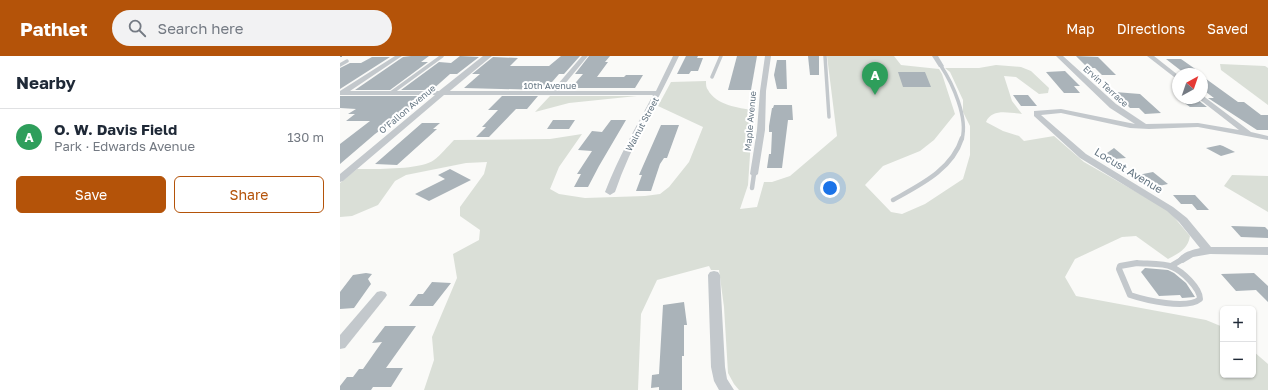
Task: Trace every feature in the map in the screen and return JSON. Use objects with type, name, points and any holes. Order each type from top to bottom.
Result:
[{"type":"street","points":[[341,93],[399,56]]},
{"type":"street","name":"O’Fallon Avenue","points":[[340,179],[488,56]]},
{"type":"street","points":[[554,93],[585,56]]},
{"type":"street","name":"Walnut Street","points":[[610,192],[616,175],[676,56]]},
{"type":"street","name":"Maple Avenue","points":[[754,174],[761,130],[763,91],[768,56]]},
{"type":"street","points":[[935,56],[941,66]]},
{"type":"street","name":"Ervin Terrace","points":[[1059,56],[1113,106],[1144,126]]},
{"type":"street","points":[[1150,56],[1172,73]]},
{"type":"street","name":"10th Avenue","points":[[341,93],[658,93]]},
{"type":"street","points":[[1208,102],[1249,134]]},
{"type":"street","name":"Locust Avenue","points":[[1144,126],[1130,126],[1061,112],[1051,111],[1038,113],[1038,116],[1082,156],[1170,209],[1183,220],[1208,250]]},
{"type":"street","points":[[1144,126],[1198,125],[1268,138]]},
{"type":"street","points":[[1183,259],[1185,256],[1195,252],[1208,250],[1268,251]]},
{"type":"street","points":[[714,275],[718,367],[721,381],[727,390]]},
{"type":"street","points":[[340,344],[381,295]]},
{"type":"lane","points":[[391,93],[442,56]]},
{"type":"lane","points":[[712,77],[721,56]]},
{"type":"lane","points":[[825,56],[829,117]]},
{"type":"lane","points":[[340,65],[346,61]]},
{"type":"lane","points":[[893,200],[924,183],[946,166],[960,145],[964,132],[957,94],[941,66]]},
{"type":"lane","name":"Maple Avenue","points":[[752,188],[754,174]]},
{"type":"lane","points":[[1171,266],[1191,281],[1200,296],[1198,301],[1176,303],[1138,299],[1130,295],[1119,269],[1120,266],[1137,263],[1171,266],[1183,259]]},
{"type":"shaded area","points":[[827,56],[894,56],[901,65],[939,69],[955,114],[934,140],[920,151],[883,166],[865,185],[891,212],[902,214],[925,204],[963,179],[970,155],[970,126],[963,112],[963,100],[950,72],[945,68],[979,68],[996,65],[1021,67],[1031,71],[1049,88],[1048,93],[1039,94],[1016,77],[1004,76],[1012,101],[1022,114],[1001,112],[992,115],[986,122],[1003,131],[1019,136],[1024,141],[1054,136],[1084,162],[1168,210],[1190,236],[1185,247],[1179,253],[1168,259],[1136,236],[1122,237],[1075,259],[1065,277],[1076,296],[1206,320],[1220,326],[1220,378],[1256,378],[1256,354],[1268,364],[1268,390],[739,390],[728,373],[724,307],[719,270],[711,270],[709,266],[657,280],[641,314],[638,390],[424,390],[434,360],[432,337],[457,278],[453,254],[479,240],[480,230],[460,216],[460,207],[484,174],[487,162],[466,163],[406,175],[395,181],[378,205],[352,216],[340,217],[340,183],[357,169],[419,166],[437,158],[454,140],[550,139],[582,134],[559,167],[550,189],[559,194],[585,198],[660,194],[669,187],[689,162],[703,127],[658,106],[671,82],[706,81],[707,89],[716,99],[728,105],[753,110],[748,185],[740,209],[757,207],[764,182],[772,182],[790,176],[837,136]]},
{"type":"shaded area","points":[[1220,64],[1265,66],[1268,68],[1268,105],[1221,70]]},
{"type":"shaded area","points":[[550,96],[637,96],[569,103],[535,112]]},
{"type":"shaded area","points":[[1232,175],[1268,176],[1268,212],[1224,186]]},
{"type":"building","points":[[429,56],[421,62],[428,62],[390,90],[355,90],[403,57]]},
{"type":"building","points":[[460,56],[479,57],[457,74],[450,74],[432,90],[401,90],[439,62],[451,63]]},
{"type":"building","points":[[561,56],[580,56],[564,74],[559,74],[545,90],[464,88],[480,74],[472,74],[493,57],[518,58],[510,66],[549,66]]},
{"type":"building","points":[[589,56],[610,56],[605,62],[608,62],[597,77],[643,75],[635,88],[571,88],[583,74],[575,74]]},
{"type":"building","points":[[686,56],[698,56],[697,58],[703,58],[698,71],[691,71],[689,74],[677,74]]},
{"type":"building","points":[[737,56],[757,56],[751,90],[728,90]]},
{"type":"building","points":[[808,56],[819,56],[819,75],[810,75]]},
{"type":"building","points":[[1076,56],[1098,57],[1116,75],[1102,75],[1095,68],[1088,68]]},
{"type":"building","points":[[372,57],[390,57],[340,89],[340,68],[350,63],[361,63]]},
{"type":"building","points":[[1166,59],[1181,59],[1194,68],[1178,68]]},
{"type":"building","points":[[777,60],[786,60],[787,89],[777,89],[774,75]]},
{"type":"building","points":[[1065,71],[1080,86],[1074,86],[1080,93],[1064,93],[1046,72]]},
{"type":"building","points":[[898,72],[925,72],[931,87],[903,87]]},
{"type":"building","points":[[1208,80],[1238,102],[1244,102],[1261,115],[1268,115],[1268,130],[1257,130],[1208,98],[1214,98],[1208,94]]},
{"type":"building","points":[[1115,92],[1140,94],[1161,113],[1145,114],[1139,108],[1130,108]]},
{"type":"building","points":[[1013,95],[1028,95],[1037,106],[1021,106]]},
{"type":"building","points":[[340,96],[423,96],[421,98],[425,98],[375,134],[340,164],[340,144],[370,121],[346,121],[355,114],[348,114],[356,109],[340,108]]},
{"type":"building","points":[[502,96],[538,96],[527,109],[516,109],[489,137],[476,137],[486,127],[482,127],[498,110],[488,110]]},
{"type":"building","points":[[1186,104],[1203,104],[1207,107],[1190,107]]},
{"type":"building","points":[[774,105],[792,105],[793,120],[788,120],[782,168],[767,168],[769,154],[771,154],[772,132],[769,132],[769,126],[772,108]]},
{"type":"building","points":[[553,120],[575,120],[569,129],[547,129]]},
{"type":"building","points":[[611,120],[626,120],[588,187],[574,187],[581,174],[577,174],[592,151],[578,150],[592,131],[602,132]]},
{"type":"building","points":[[422,123],[440,123],[433,129],[437,129],[397,165],[375,164]]},
{"type":"building","points":[[661,125],[679,125],[667,158],[664,158],[660,164],[651,191],[636,191],[642,175],[639,175]]},
{"type":"building","points":[[1220,145],[1235,152],[1221,156],[1206,148]]},
{"type":"building","points":[[1114,148],[1126,158],[1114,159],[1107,153]]},
{"type":"building","points":[[450,169],[471,180],[429,201],[415,194],[445,179],[438,175]]},
{"type":"building","points":[[1153,172],[1168,184],[1154,187],[1138,175]]},
{"type":"building","points":[[1173,195],[1195,195],[1209,210],[1197,210],[1192,204],[1181,204]]},
{"type":"building","points":[[1231,226],[1265,227],[1268,230],[1268,238],[1241,237]]},
{"type":"building","points":[[1145,268],[1168,270],[1174,273],[1186,283],[1195,297],[1182,298],[1180,295],[1159,296],[1141,272]]},
{"type":"building","points":[[366,273],[372,274],[368,279],[371,284],[354,308],[340,309],[340,292],[353,275]]},
{"type":"building","points":[[1254,273],[1268,286],[1268,302],[1256,290],[1236,291],[1221,274]]},
{"type":"building","points":[[432,282],[451,283],[433,306],[409,306],[418,294],[423,294]]},
{"type":"building","points":[[684,302],[687,325],[684,325],[682,390],[659,390],[659,387],[651,388],[652,375],[659,374],[663,305]]},
{"type":"building","points":[[385,326],[416,326],[386,368],[403,368],[391,387],[373,387],[371,390],[340,390],[340,386],[347,377],[353,377],[359,369],[363,369],[382,342],[372,343]]},
{"type":"place","name":"O. W. Davis Field","points":[[875,95]]}]
